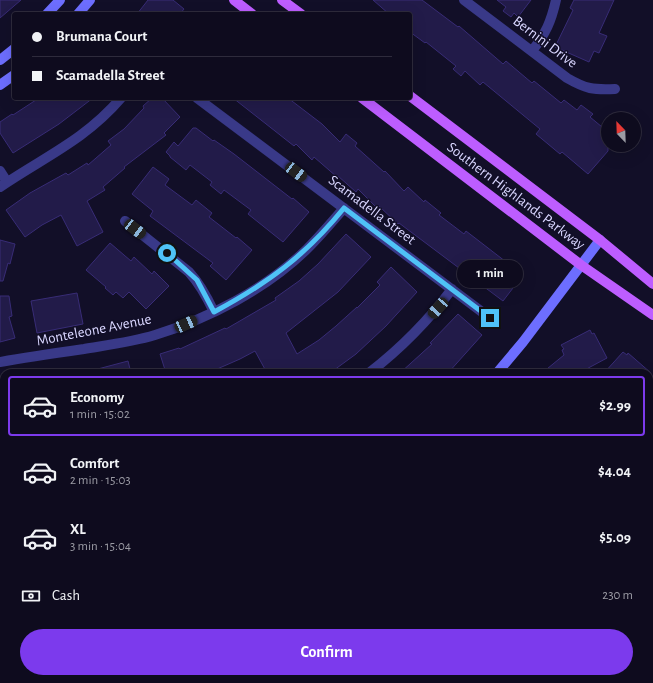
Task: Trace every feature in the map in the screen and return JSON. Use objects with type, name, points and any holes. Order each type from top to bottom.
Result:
[{"type":"main road","points":[[234,0],[249,12]]},
{"type":"main road","points":[[282,0],[298,12]]},
{"type":"main road","name":"Southern Highlands Parkway","points":[[412,98],[600,240],[653,284]]},
{"type":"main road","name":"Southern Highlands Parkway","points":[[365,100],[581,265],[653,315]]},
{"type":"street","points":[[49,12],[60,0]]},
{"type":"street","points":[[80,12],[90,0]]},
{"type":"street","name":"Bernini Drive","points":[[464,0],[567,78],[582,87],[598,90],[615,90]]},
{"type":"street","points":[[532,51],[544,35],[552,19],[556,0]]},
{"type":"street","points":[[0,60],[12,51]]},
{"type":"street","points":[[0,85],[12,76]]},
{"type":"street","points":[[0,171],[4,184],[76,139],[109,112],[119,100]]},
{"type":"street","name":"Scamadella Street","points":[[200,100],[490,318]]},
{"type":"street","name":"Monteleone Avenue","points":[[0,362],[122,343],[154,335],[214,312],[240,298],[285,268],[307,249],[344,208]]},
{"type":"street","points":[[125,221],[189,272],[202,288],[214,312]]},
{"type":"street","points":[[500,369],[523,342],[600,240]]},
{"type":"street","points":[[374,369],[402,345],[422,325],[452,289]]},
{"type":"building","points":[[0,0],[21,0],[0,18]]},
{"type":"building","points":[[148,0],[173,0],[184,9],[182,12],[139,12]]},
{"type":"building","points":[[373,0],[422,0],[458,27],[459,26],[503,64],[506,61],[532,83],[534,81],[561,103],[564,100],[577,110],[581,105],[593,114],[590,117],[601,126],[601,152],[607,152],[588,174],[562,152],[560,154],[536,134],[540,129],[483,82],[480,85],[465,71],[461,76],[453,69],[456,66],[426,42],[425,43],[412,33],[412,12],[387,12]]},
{"type":"building","points":[[497,0],[531,0],[518,17],[514,13],[511,17],[503,11],[506,7]]},
{"type":"building","points":[[574,0],[614,0],[599,33],[607,36],[599,53],[594,51],[589,62],[555,47],[573,10],[570,8]]},
{"type":"building","points":[[36,100],[90,100],[59,124],[13,153],[0,133],[0,122],[12,114],[13,115]]},
{"type":"building","points":[[150,100],[164,100],[180,117],[164,133],[166,135],[124,167],[125,168],[103,187],[105,190],[87,201],[103,232],[77,246],[61,215],[42,225],[25,237],[6,210],[30,193],[66,173],[68,175],[87,163],[88,165],[111,145],[108,141],[124,129],[144,108],[143,106]]},
{"type":"building","points":[[236,100],[291,100],[322,124],[340,142],[346,134],[357,143],[355,146],[384,172],[385,171],[404,191],[408,187],[424,202],[425,200],[441,213],[439,215],[464,234],[466,231],[523,275],[503,301],[399,223],[398,224],[379,206],[377,208],[358,189],[356,192],[314,157],[312,160],[296,144],[294,146]]},
{"type":"building","points":[[193,128],[196,128],[234,154],[292,199],[293,198],[309,212],[283,242],[248,214],[251,210],[224,190],[221,194],[210,185],[212,182],[190,165],[186,170],[166,152],[174,142],[178,146]]},
{"type":"building","points":[[153,167],[169,179],[165,185],[192,205],[196,200],[212,213],[209,217],[252,250],[226,280],[210,266],[213,263],[150,216],[153,211],[132,194]]},
{"type":"building","points":[[346,234],[371,257],[338,292],[286,333],[297,354],[319,340],[357,308],[380,285],[377,282],[391,267],[417,292],[386,326],[356,354],[335,369],[265,369],[255,351],[217,369],[165,369],[160,354],[179,348],[180,349],[225,328],[226,329],[276,300],[275,298],[299,281],[318,264]]},
{"type":"building","points":[[0,240],[15,244],[10,264],[8,263],[3,281],[0,281]]},
{"type":"building","points":[[110,243],[131,261],[134,257],[152,274],[154,271],[169,286],[146,309],[129,292],[123,298],[116,292],[113,295],[86,270]]},
{"type":"building","points":[[77,293],[83,324],[37,333],[31,301]]},
{"type":"building","points":[[0,296],[9,296],[12,316],[9,317],[15,338],[0,342]]},
{"type":"building","points":[[458,314],[482,335],[452,369],[404,369],[432,344],[430,343]]},
{"type":"building","points":[[590,330],[592,334],[594,333],[607,358],[586,369],[547,369],[564,355],[562,350],[564,349],[561,345]]},
{"type":"building","points":[[623,352],[627,355],[628,353],[646,369],[608,369]]},
{"type":"building","points":[[128,361],[130,369],[98,369]]},
{"type":"route","points":[[167,253],[197,280],[214,312],[261,285],[285,268],[307,249],[344,208],[490,318]]}]
